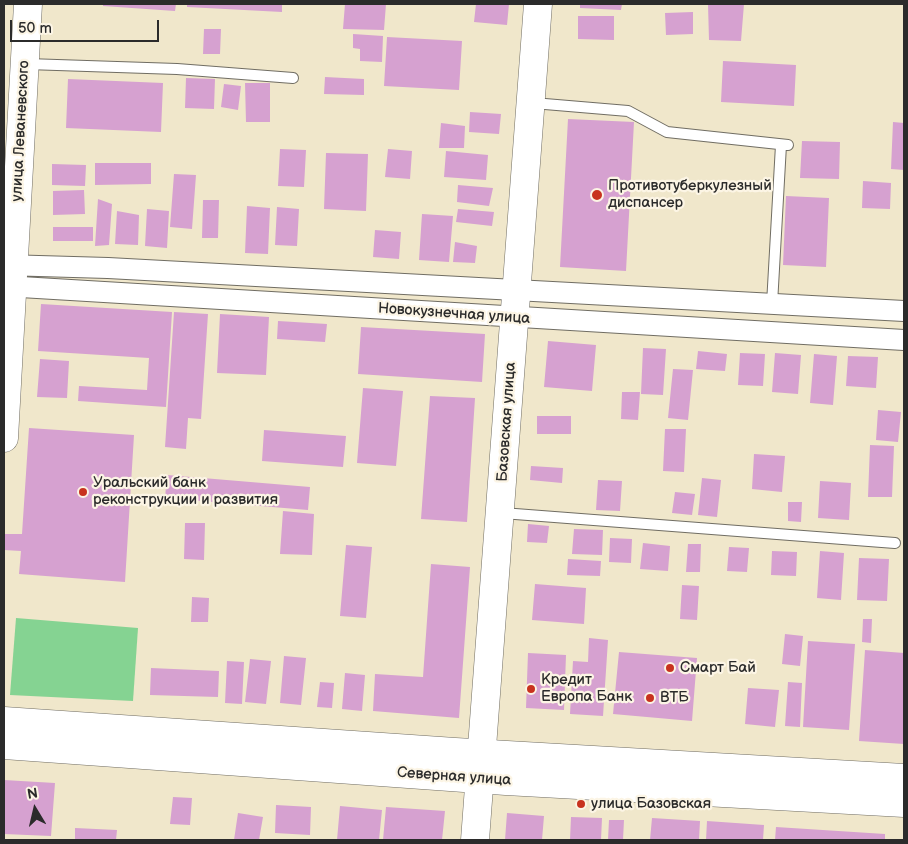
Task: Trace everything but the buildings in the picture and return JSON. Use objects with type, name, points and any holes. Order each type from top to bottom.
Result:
[{"type":"main road","name":"улица Леваневского","points":[[4,438],[9,276],[28,4]]},
{"type":"main road","name":"Базовская улица","points":[[475,840],[538,4]]},
{"type":"main road","name":"Северная улица","points":[[4,721],[904,804]]},
{"type":"main road","name":"Северная улица","points":[[4,745],[481,766],[904,778]]},
{"type":"street","name":"Новокузнечная улица","points":[[9,276],[108,268],[904,311]]},
{"type":"street","name":"Новокузнечная улица","points":[[9,276],[514,318],[904,340]]},
{"type":"lane","points":[[24,64],[177,69],[293,78]]},
{"type":"lane","points":[[530,103],[628,111],[667,132],[785,145],[772,304]]},
{"type":"lane","points":[[501,513],[895,543]]},
{"type":"green space","points":[[16,618],[138,628],[133,701],[10,695]]},
{"type":"place","name":"Противотуберкулезный диспансер","points":[[597,195]]},
{"type":"place","name":"Уральский банк реконструкции и развития","points":[[83,492]]},
{"type":"place","name":"Смарт Бай","points":[[670,668]]},
{"type":"place","name":"Кредит Европа Банк","points":[[531,689]]},
{"type":"place","name":"ВТБ","points":[[650,698]]},
{"type":"place","name":"улица Базовская","points":[[581,804]]}]
